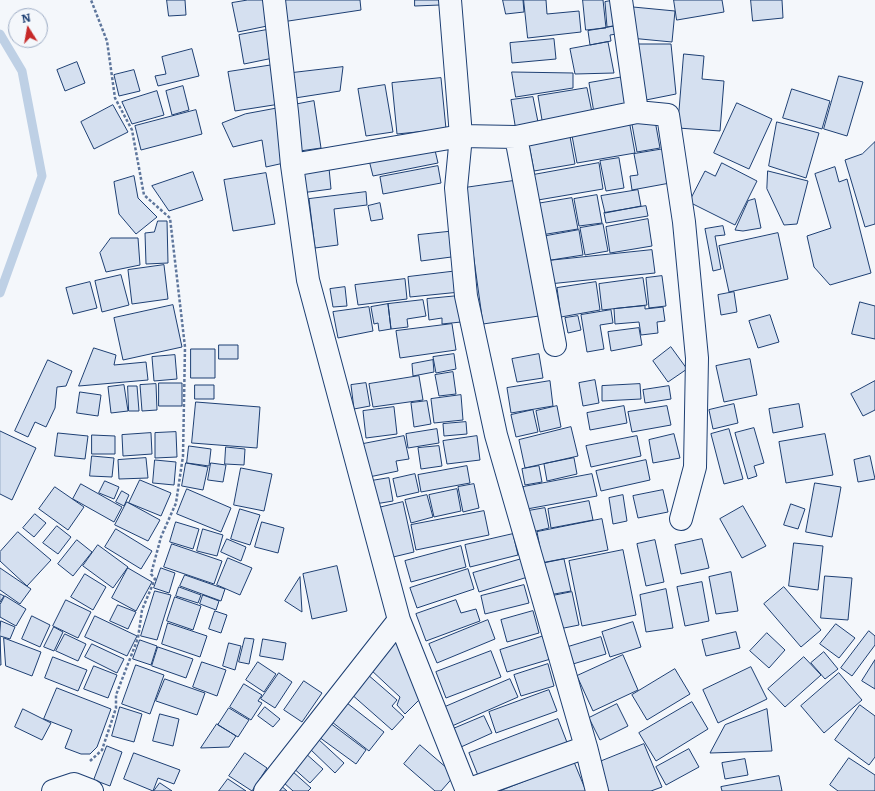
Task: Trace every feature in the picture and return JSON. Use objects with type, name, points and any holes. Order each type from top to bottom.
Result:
[{"type":"street","points":[[274,0],[292,165],[308,280],[399,620],[467,791],[586,747]]},
{"type":"street","points":[[450,0],[461,136],[456,188],[466,296],[496,435],[586,747],[597,791]]},
{"type":"street","points":[[620,0],[637,112]]},
{"type":"street","points":[[292,165],[461,136],[516,137],[637,112],[668,115],[684,222],[696,358],[695,466],[681,519]]},
{"type":"street","points":[[516,137],[555,345]]},
{"type":"street","points":[[265,791],[399,620]]},
{"type":"street","points":[[53,791],[83,788]]},
{"type":"path","points":[[83,788],[89,763],[102,750],[116,708],[116,695],[138,638],[142,610],[155,579],[151,574],[161,537],[176,503],[183,456],[185,347],[170,218],[144,195],[132,130],[115,98],[107,41],[91,0]]},
{"type":"building","points":[[167,0],[185,0],[186,15],[169,16]]},
{"type":"building","points":[[248,0],[267,0],[272,25],[238,32],[232,3]]},
{"type":"building","points":[[279,0],[360,0],[361,10],[282,22]]},
{"type":"building","points":[[415,0],[440,0],[440,5],[415,6]]},
{"type":"building","points":[[503,0],[523,0],[524,12],[506,14]]},
{"type":"building","points":[[524,0],[546,0],[547,14],[579,11],[581,32],[528,38]]},
{"type":"building","points":[[583,0],[603,0],[606,28],[586,30]]},
{"type":"building","points":[[616,0],[619,25],[607,27],[605,2]]},
{"type":"building","points":[[674,0],[722,0],[724,12],[677,20]]},
{"type":"building","points":[[751,0],[782,0],[783,18],[753,21]]},
{"type":"building","points":[[633,7],[675,11],[672,42],[630,38]]},
{"type":"building","points":[[616,26],[617,34],[610,35],[611,41],[590,45],[588,31]]},
{"type":"building","points":[[272,29],[278,57],[244,64],[239,35]]},
{"type":"building","points":[[554,39],[556,59],[512,63],[510,43]]},
{"type":"building","points":[[608,42],[614,73],[575,74],[570,49]]},
{"type":"building","points":[[630,44],[671,44],[676,94],[641,101]]},
{"type":"building","points":[[192,49],[199,76],[158,86],[155,76],[166,74],[162,57]]},
{"type":"building","points":[[684,54],[704,56],[702,79],[724,81],[720,131],[678,128]]},
{"type":"building","points":[[77,62],[85,83],[65,91],[57,70]]},
{"type":"building","points":[[273,65],[280,104],[235,111],[228,72]]},
{"type":"building","points":[[343,67],[340,91],[295,98],[292,73]]},
{"type":"building","points":[[134,70],[140,91],[119,96],[114,75]]},
{"type":"building","points":[[512,72],[573,73],[573,88],[516,97]]},
{"type":"building","points":[[629,76],[634,106],[594,113],[589,83]]},
{"type":"building","points":[[839,76],[863,82],[847,136],[824,129]]},
{"type":"building","points":[[441,78],[446,129],[397,134],[392,83]]},
{"type":"building","points":[[385,85],[393,132],[366,136],[358,89]]},
{"type":"building","points":[[183,86],[189,110],[172,115],[166,91]]},
{"type":"building","points":[[587,88],[593,117],[543,126],[538,96]]},
{"type":"building","points":[[792,89],[830,101],[822,129],[783,118]]},
{"type":"building","points":[[157,91],[164,115],[132,124],[122,102]]},
{"type":"building","points":[[533,97],[539,127],[516,131],[511,100]]},
{"type":"building","points":[[314,101],[321,148],[300,151],[293,105]]},
{"type":"building","points":[[737,103],[772,119],[749,169],[714,153]]},
{"type":"building","points":[[113,105],[128,132],[94,149],[81,122]]},
{"type":"building","points":[[279,108],[284,163],[266,167],[262,140],[233,147],[222,123],[245,114]]},
{"type":"building","points":[[196,110],[202,134],[141,150],[135,126]]},
{"type":"building","points":[[654,115],[660,148],[637,152],[631,119]]},
{"type":"building","points":[[629,120],[635,153],[577,163],[571,130]]},
{"type":"building","points":[[777,122],[819,133],[806,178],[769,166]]},
{"type":"building","points":[[569,131],[575,164],[534,171],[528,139]]},
{"type":"building","points":[[875,142],[875,224],[865,227],[845,160],[862,154]]},
{"type":"building","points":[[434,146],[438,163],[373,176],[369,160]]},
{"type":"building","points":[[664,149],[670,183],[632,190],[630,176],[638,175],[634,154]]},
{"type":"building","points":[[619,158],[624,188],[606,191],[600,161]]},
{"type":"building","points":[[599,163],[603,189],[538,200],[533,175]]},
{"type":"building","points":[[722,163],[757,181],[735,225],[689,202],[705,171],[715,176]]},
{"type":"building","points":[[438,166],[441,183],[383,194],[380,177]]},
{"type":"building","points":[[835,167],[839,182],[847,179],[871,273],[830,285],[814,267],[807,236],[831,228],[815,174]]},
{"type":"building","points":[[329,168],[331,189],[301,193],[298,171]]},
{"type":"building","points":[[768,171],[808,181],[797,224],[784,225],[767,189]]},
{"type":"building","points":[[193,172],[203,200],[169,211],[152,186]]},
{"type":"building","points":[[266,173],[275,224],[233,231],[224,180]]},
{"type":"building","points":[[134,176],[138,198],[157,217],[136,234],[119,214],[114,182]]},
{"type":"building","points":[[520,180],[539,316],[483,324],[464,188]]},
{"type":"building","points":[[638,190],[641,206],[605,213],[601,196]]},
{"type":"building","points":[[366,192],[367,205],[334,209],[338,245],[315,248],[309,199]]},
{"type":"building","points":[[597,195],[602,223],[579,226],[574,199]]},
{"type":"building","points":[[572,198],[578,229],[541,235],[536,204]]},
{"type":"building","points":[[755,199],[761,228],[743,231],[735,230],[748,201]]},
{"type":"building","points":[[380,203],[383,219],[371,221],[368,206]]},
{"type":"building","points":[[646,206],[648,216],[606,223],[604,213]]},
{"type":"building","points":[[648,219],[652,246],[610,253],[606,227]]},
{"type":"building","points":[[158,221],[167,221],[168,263],[146,264],[145,233],[154,232]]},
{"type":"building","points":[[603,224],[608,251],[585,255],[580,228]]},
{"type":"building","points":[[723,226],[725,235],[715,236],[721,269],[713,271],[705,229]]},
{"type":"building","points":[[579,230],[583,255],[545,261],[541,237]]},
{"type":"building","points":[[456,231],[459,256],[421,261],[418,235]]},
{"type":"building","points":[[778,233],[788,279],[729,292],[719,246]]},
{"type":"building","points":[[111,238],[138,238],[140,265],[106,272],[100,253]]},
{"type":"building","points":[[652,250],[655,273],[549,284],[547,261]]},
{"type":"building","points":[[164,265],[168,299],[132,304],[128,270]]},
{"type":"building","points":[[458,271],[460,292],[410,297],[408,277]]},
{"type":"building","points":[[121,275],[129,305],[102,312],[95,281]]},
{"type":"building","points":[[662,276],[666,306],[649,308],[646,278]]},
{"type":"building","points":[[643,278],[647,305],[602,310],[599,284]]},
{"type":"building","points":[[405,279],[407,299],[358,305],[355,285]]},
{"type":"building","points":[[90,282],[97,308],[73,314],[66,288]]},
{"type":"building","points":[[596,282],[600,310],[561,317],[557,288]]},
{"type":"building","points":[[345,287],[347,306],[333,307],[330,289]]},
{"type":"building","points":[[734,292],[737,312],[721,315],[718,295]]},
{"type":"building","points":[[458,296],[461,322],[442,324],[442,318],[429,320],[427,299]]},
{"type":"building","points":[[423,300],[426,316],[407,319],[408,327],[391,329],[388,304]]},
{"type":"building","points":[[860,302],[875,306],[875,339],[852,334]]},
{"type":"building","points":[[388,304],[391,329],[379,331],[378,323],[374,324],[371,307]]},
{"type":"building","points":[[173,305],[182,347],[123,360],[114,318]]},
{"type":"building","points":[[645,306],[645,309],[663,307],[665,321],[657,322],[658,333],[641,335],[639,322],[615,324],[614,309]]},
{"type":"building","points":[[369,307],[373,331],[338,338],[333,312]]},
{"type":"building","points":[[611,310],[613,323],[600,325],[604,349],[587,352],[581,315]]},
{"type":"building","points":[[770,315],[779,342],[758,348],[749,321]]},
{"type":"building","points":[[578,316],[581,330],[568,333],[565,318]]},
{"type":"building","points":[[452,324],[456,350],[400,358],[396,331]]},
{"type":"building","points":[[639,328],[642,345],[611,351],[608,332]]},
{"type":"building","points":[[219,345],[238,345],[238,359],[219,359]]},
{"type":"building","points":[[671,347],[687,369],[668,382],[653,361]]},
{"type":"building","points":[[94,348],[116,355],[114,365],[146,362],[148,380],[79,386]]},
{"type":"building","points":[[191,349],[215,349],[215,378],[191,378]]},
{"type":"building","points":[[454,354],[456,369],[436,373],[433,357]]},
{"type":"building","points":[[539,354],[543,378],[517,382],[512,359]]},
{"type":"building","points":[[175,355],[177,379],[154,381],[152,357]]},
{"type":"building","points":[[750,359],[757,395],[724,402],[716,366]]},
{"type":"building","points":[[48,360],[72,371],[66,386],[57,387],[55,408],[46,427],[35,422],[28,437],[15,431]]},
{"type":"building","points":[[433,360],[434,372],[413,376],[412,364]]},
{"type":"building","points":[[453,372],[456,394],[439,396],[435,375]]},
{"type":"building","points":[[419,376],[423,400],[373,407],[369,384]]},
{"type":"building","points":[[595,380],[599,403],[583,406],[579,383]]},
{"type":"building","points":[[550,381],[553,406],[511,413],[507,388]]},
{"type":"building","points":[[875,381],[875,410],[863,416],[851,394]]},
{"type":"building","points":[[159,383],[182,383],[182,406],[159,406]]},
{"type":"building","points":[[366,383],[370,406],[354,409],[351,385]]},
{"type":"building","points":[[156,384],[157,410],[142,411],[140,385]]},
{"type":"building","points":[[640,384],[641,399],[602,401],[602,386]]},
{"type":"building","points":[[124,385],[128,411],[111,413],[108,387]]},
{"type":"building","points":[[195,385],[214,385],[214,399],[195,399]]},
{"type":"building","points":[[128,386],[137,386],[139,411],[129,411]]},
{"type":"building","points":[[669,386],[671,399],[645,403],[643,390]]},
{"type":"building","points":[[80,392],[101,395],[98,416],[77,413]]},
{"type":"building","points":[[461,395],[463,420],[434,423],[431,399]]},
{"type":"building","points":[[427,401],[431,424],[414,427],[411,403]]},
{"type":"building","points":[[196,402],[260,407],[257,448],[192,443]]},
{"type":"building","points":[[734,404],[738,423],[713,429],[709,410]]},
{"type":"building","points":[[799,404],[803,427],[773,433],[769,409]]},
{"type":"building","points":[[557,406],[561,427],[540,432],[536,411]]},
{"type":"building","points":[[624,406],[627,423],[590,430],[587,413]]},
{"type":"building","points":[[667,406],[671,425],[632,432],[628,412]]},
{"type":"building","points":[[394,407],[397,434],[366,438],[363,411]]},
{"type":"building","points":[[533,410],[538,432],[516,437],[511,415]]},
{"type":"building","points":[[466,422],[467,434],[444,436],[443,424]]},
{"type":"building","points":[[571,427],[578,456],[525,468],[519,440]]},
{"type":"building","points":[[754,428],[764,463],[754,466],[757,476],[748,479],[735,433]]},
{"type":"building","points":[[437,429],[439,443],[408,448],[406,434]]},
{"type":"building","points":[[729,429],[743,479],[724,484],[711,434]]},
{"type":"building","points":[[0,431],[36,448],[12,500],[0,494]]},
{"type":"building","points":[[176,432],[177,457],[155,458],[155,433]]},
{"type":"building","points":[[58,433],[88,436],[85,459],[55,456]]},
{"type":"building","points":[[151,433],[152,454],[123,456],[122,435]]},
{"type":"building","points":[[674,434],[680,458],[653,463],[649,440]]},
{"type":"building","points":[[825,434],[833,475],[786,483],[779,442]]},
{"type":"building","points":[[92,435],[115,436],[115,454],[92,454]]},
{"type":"building","points":[[404,436],[409,459],[396,461],[398,471],[369,477],[363,444]]},
{"type":"building","points":[[477,436],[480,460],[447,464],[443,441]]},
{"type":"building","points":[[637,436],[641,456],[591,467],[586,446]]},
{"type":"building","points":[[189,446],[211,449],[209,466],[187,463]]},
{"type":"building","points":[[439,446],[442,466],[421,469],[418,448]]},
{"type":"building","points":[[226,447],[245,449],[244,465],[225,464]]},
{"type":"building","points":[[92,456],[114,458],[112,477],[90,476]]},
{"type":"building","points":[[870,456],[875,479],[858,482],[854,460]]},
{"type":"building","points":[[146,458],[148,478],[119,479],[118,460]]},
{"type":"building","points":[[574,458],[577,474],[547,481],[544,464]]},
{"type":"building","points":[[155,460],[176,462],[174,485],[153,483]]},
{"type":"building","points":[[646,460],[650,480],[601,491],[596,471]]},
{"type":"building","points":[[186,463],[208,467],[203,490],[182,486]]},
{"type":"building","points":[[211,463],[226,465],[223,482],[208,480]]},
{"type":"building","points":[[467,466],[470,483],[421,492],[418,475]]},
{"type":"building","points":[[539,466],[542,482],[525,485],[522,469]]},
{"type":"building","points":[[241,468],[272,474],[264,511],[234,505]]},
{"type":"building","points":[[415,474],[419,492],[397,497],[393,479]]},
{"type":"building","points":[[592,474],[597,496],[527,509],[523,487]]},
{"type":"building","points":[[389,478],[393,501],[375,504],[371,481]]},
{"type":"building","points":[[140,480],[171,493],[161,516],[129,503]]},
{"type":"building","points":[[105,481],[119,487],[114,499],[99,493]]},
{"type":"building","points":[[815,483],[841,487],[832,537],[806,532]]},
{"type":"building","points":[[81,484],[122,507],[114,522],[73,499]]},
{"type":"building","points":[[474,484],[479,508],[463,512],[458,487]]},
{"type":"building","points":[[55,487],[84,507],[68,530],[39,509]]},
{"type":"building","points":[[187,489],[231,508],[221,532],[177,514]]},
{"type":"building","points":[[457,489],[461,511],[434,517],[429,495]]},
{"type":"building","points":[[663,490],[668,512],[638,518],[633,496]]},
{"type":"building","points":[[122,491],[129,495],[124,506],[116,502]]},
{"type":"building","points":[[427,495],[433,517],[411,523],[405,500]]},
{"type":"building","points":[[623,495],[627,521],[613,524],[609,498]]},
{"type":"building","points":[[589,501],[593,520],[551,528],[548,509]]},
{"type":"building","points":[[127,502],[160,520],[148,541],[115,525]]},
{"type":"building","points":[[403,502],[414,552],[389,558],[378,508]]},
{"type":"building","points":[[791,504],[805,509],[798,529],[784,525]]},
{"type":"building","points":[[743,506],[766,546],[742,558],[720,519]]},
{"type":"building","points":[[545,508],[549,528],[532,532],[528,511]]},
{"type":"building","points":[[240,509],[260,515],[250,545],[231,539]]},
{"type":"building","points":[[484,511],[489,535],[416,550],[411,525]]},
{"type":"building","points":[[35,514],[46,523],[34,537],[23,528]]},
{"type":"building","points":[[602,519],[608,550],[543,563],[537,532]]},
{"type":"building","points":[[176,522],[199,529],[193,549],[170,542]]},
{"type":"building","points":[[262,522],[284,528],[278,553],[255,547]]},
{"type":"building","points":[[57,526],[71,537],[58,554],[43,543]]},
{"type":"building","points":[[116,529],[152,551],[141,569],[105,547]]},
{"type":"building","points":[[203,529],[223,535],[217,556],[197,551]]},
{"type":"building","points":[[18,532],[51,560],[27,586],[0,561],[0,552]]},
{"type":"building","points":[[513,534],[518,555],[470,567],[465,545]]},
{"type":"building","points":[[227,539],[246,547],[241,561],[221,552]]},
{"type":"building","points":[[702,539],[709,568],[681,574],[675,545]]},
{"type":"building","points":[[77,540],[92,552],[73,576],[58,564]]},
{"type":"building","points":[[655,540],[664,582],[646,586],[637,544]]},
{"type":"building","points":[[794,543],[823,546],[818,590],[789,586]]},
{"type":"building","points":[[172,544],[222,561],[214,584],[164,567]]},
{"type":"building","points":[[98,545],[128,567],[113,588],[83,566]]},
{"type":"building","points":[[461,546],[466,567],[411,582],[405,561]]},
{"type":"building","points":[[623,550],[636,615],[582,626],[569,561]]},
{"type":"building","points":[[228,558],[252,568],[240,595],[217,585]]},
{"type":"building","points":[[525,558],[531,576],[479,592],[473,573]]},
{"type":"building","points":[[564,559],[571,591],[549,595],[543,563]]},
{"type":"building","points":[[337,566],[347,611],[312,619],[303,574]]},
{"type":"building","points":[[0,568],[31,589],[20,604],[0,590]]},
{"type":"building","points":[[128,568],[152,582],[136,611],[112,598]]},
{"type":"building","points":[[161,568],[175,573],[169,593],[154,588]]},
{"type":"building","points":[[468,569],[474,589],[417,608],[410,588]]},
{"type":"building","points":[[731,572],[738,611],[716,614],[709,577]]},
{"type":"building","points":[[85,574],[106,587],[93,610],[71,597]]},
{"type":"building","points":[[185,575],[225,589],[221,601],[180,586]]},
{"type":"building","points":[[825,576],[852,578],[848,620],[821,618]]},
{"type":"building","points":[[300,577],[302,612],[285,601]]},
{"type":"building","points":[[702,582],[709,621],[685,626],[677,587]]},
{"type":"building","points":[[524,585],[529,603],[485,614],[481,596]]},
{"type":"building","points":[[179,587],[201,595],[198,603],[176,596]]},
{"type":"building","points":[[784,587],[821,630],[801,647],[764,604]]},
{"type":"building","points":[[666,589],[673,628],[646,632],[640,595]]},
{"type":"building","points":[[155,591],[171,595],[157,640],[141,636]]},
{"type":"building","points":[[572,592],[579,625],[554,630],[547,597]]},
{"type":"building","points":[[0,594],[4,596],[0,602]]},
{"type":"building","points":[[203,595],[219,601],[216,610],[200,604]]},
{"type":"building","points":[[5,596],[26,609],[16,626],[0,617],[0,605]]},
{"type":"building","points":[[175,597],[201,606],[193,630],[167,621]]},
{"type":"building","points":[[66,600],[91,612],[78,638],[53,626]]},
{"type":"building","points":[[456,600],[461,613],[476,609],[480,621],[426,641],[416,614]]},
{"type":"building","points":[[118,605],[136,612],[128,629],[110,621]]},
{"type":"building","points":[[215,611],[227,615],[221,633],[209,629]]},
{"type":"building","points":[[533,611],[539,633],[507,642],[501,620]]},
{"type":"building","points":[[32,616],[50,625],[40,647],[22,639]]},
{"type":"building","points":[[95,616],[137,636],[127,656],[85,637]]},
{"type":"building","points":[[488,620],[495,639],[437,663],[429,644]]},
{"type":"building","points":[[1,621],[15,627],[10,639],[0,636]]},
{"type":"building","points":[[633,622],[641,647],[610,657],[602,632]]},
{"type":"building","points":[[168,623],[207,636],[200,657],[162,644]]},
{"type":"building","points":[[836,624],[855,638],[839,658],[820,644]]},
{"type":"building","points":[[54,627],[63,632],[54,651],[44,647]]},
{"type":"building","points":[[869,631],[875,636],[875,645],[852,676],[841,668]]},
{"type":"building","points":[[736,632],[740,648],[706,656],[702,640]]},
{"type":"building","points":[[767,633],[785,650],[769,668],[750,651]]},
{"type":"building","points":[[65,634],[86,644],[78,661],[56,651]]},
{"type":"building","points":[[547,635],[554,658],[507,672],[500,650]]},
{"type":"building","points":[[0,637],[1,665],[0,665]]},
{"type":"building","points":[[601,637],[606,654],[573,664],[568,647]]},
{"type":"building","points":[[4,638],[41,652],[32,676],[6,666]]},
{"type":"building","points":[[245,638],[254,639],[249,664],[239,662]]},
{"type":"building","points":[[263,639],[286,643],[283,660],[260,656]]},
{"type":"building","points":[[140,640],[157,646],[151,665],[133,659]]},
{"type":"building","points":[[396,640],[421,698],[405,714],[397,705],[400,697],[370,669]]},
{"type":"building","points":[[229,643],[241,646],[235,670],[223,666]]},
{"type":"building","points":[[92,644],[124,659],[117,673],[85,657]]},
{"type":"building","points":[[158,647],[193,659],[186,678],[152,666]]},
{"type":"building","points":[[491,651],[501,677],[446,698],[436,672]]},
{"type":"building","points":[[824,652],[838,669],[825,679],[811,663]]},
{"type":"building","points":[[623,655],[638,690],[593,711],[577,676]]},
{"type":"building","points":[[53,657],[87,670],[78,691],[45,678]]},
{"type":"building","points":[[804,657],[821,675],[785,707],[768,689]]},
{"type":"building","points":[[875,660],[875,689],[862,681]]},
{"type":"building","points":[[202,662],[226,670],[217,696],[193,687]]},
{"type":"building","points":[[258,662],[276,674],[264,692],[246,680]]},
{"type":"building","points":[[548,664],[554,686],[521,696],[514,675]]},
{"type":"building","points":[[136,665],[164,675],[150,714],[122,704]]},
{"type":"building","points":[[94,666],[117,675],[108,698],[84,689]]},
{"type":"building","points":[[751,667],[767,699],[718,723],[703,690]]},
{"type":"building","points":[[675,669],[690,694],[647,720],[632,695]]},
{"type":"building","points":[[279,673],[292,682],[275,708],[261,699]]},
{"type":"building","points":[[839,673],[862,700],[824,733],[801,706]]},
{"type":"building","points":[[367,674],[397,700],[392,706],[404,717],[392,730],[350,693]]},
{"type":"building","points":[[165,679],[205,693],[197,715],[156,701]]},
{"type":"building","points":[[510,679],[518,697],[452,726],[445,707]]},
{"type":"building","points":[[304,681],[322,693],[302,722],[284,710]]},
{"type":"building","points":[[244,684],[262,695],[258,701],[262,703],[251,720],[230,707]]},
{"type":"building","points":[[57,688],[111,709],[97,747],[90,754],[81,754],[65,748],[72,730],[44,719]]},
{"type":"building","points":[[549,690],[557,711],[496,733],[489,712]]},
{"type":"building","points":[[692,702],[708,729],[656,761],[639,733]]},
{"type":"building","points":[[347,703],[384,732],[369,751],[332,722]]},
{"type":"building","points":[[617,704],[628,726],[600,740],[589,718]]},
{"type":"building","points":[[860,705],[875,716],[875,757],[869,765],[835,740]]},
{"type":"building","points":[[120,707],[142,714],[134,742],[112,736]]},
{"type":"building","points":[[265,707],[280,719],[273,727],[258,716]]},
{"type":"building","points":[[229,708],[249,720],[238,737],[218,725]]},
{"type":"building","points":[[23,709],[51,723],[42,740],[15,727]]},
{"type":"building","points":[[767,709],[772,751],[710,753],[725,725]]},
{"type":"building","points":[[160,714],[179,719],[173,746],[153,741]]},
{"type":"building","points":[[484,716],[492,733],[461,747],[453,729]]},
{"type":"building","points":[[558,719],[568,745],[479,778],[469,753]]},
{"type":"building","points":[[330,723],[366,750],[356,764],[319,737]]},
{"type":"building","points":[[217,724],[236,736],[229,747],[201,748]]},
{"type":"building","points":[[318,739],[344,763],[335,773],[309,748]]},
{"type":"building","points":[[644,744],[662,787],[651,791],[603,791],[592,765]]},
{"type":"building","points":[[420,745],[455,775],[441,791],[435,791],[404,764]]},
{"type":"building","points":[[107,746],[122,752],[110,786],[94,780]]},
{"type":"building","points":[[689,749],[699,767],[666,785],[656,767]]},
{"type":"building","points":[[304,752],[323,769],[310,783],[291,766]]},
{"type":"building","points":[[134,753],[180,770],[174,784],[158,778],[153,791],[124,779]]},
{"type":"building","points":[[245,753],[267,768],[252,791],[229,776]]},
{"type":"building","points":[[849,758],[875,775],[875,791],[838,791],[830,785]]},
{"type":"building","points":[[745,759],[748,775],[725,779],[722,763]]},
{"type":"building","points":[[574,762],[586,791],[500,791]]},
{"type":"building","points":[[292,771],[311,788],[308,791],[293,791],[283,782]]},
{"type":"building","points":[[779,776],[782,791],[722,791],[721,787]]},
{"type":"building","points":[[228,779],[246,791],[219,791]]},
{"type":"building","points":[[160,783],[172,791],[154,791]]},
{"type":"building","points":[[279,784],[287,791],[272,791]]},
{"type":"waterway","points":[[0,34],[22,71],[42,176],[0,293]]}]
